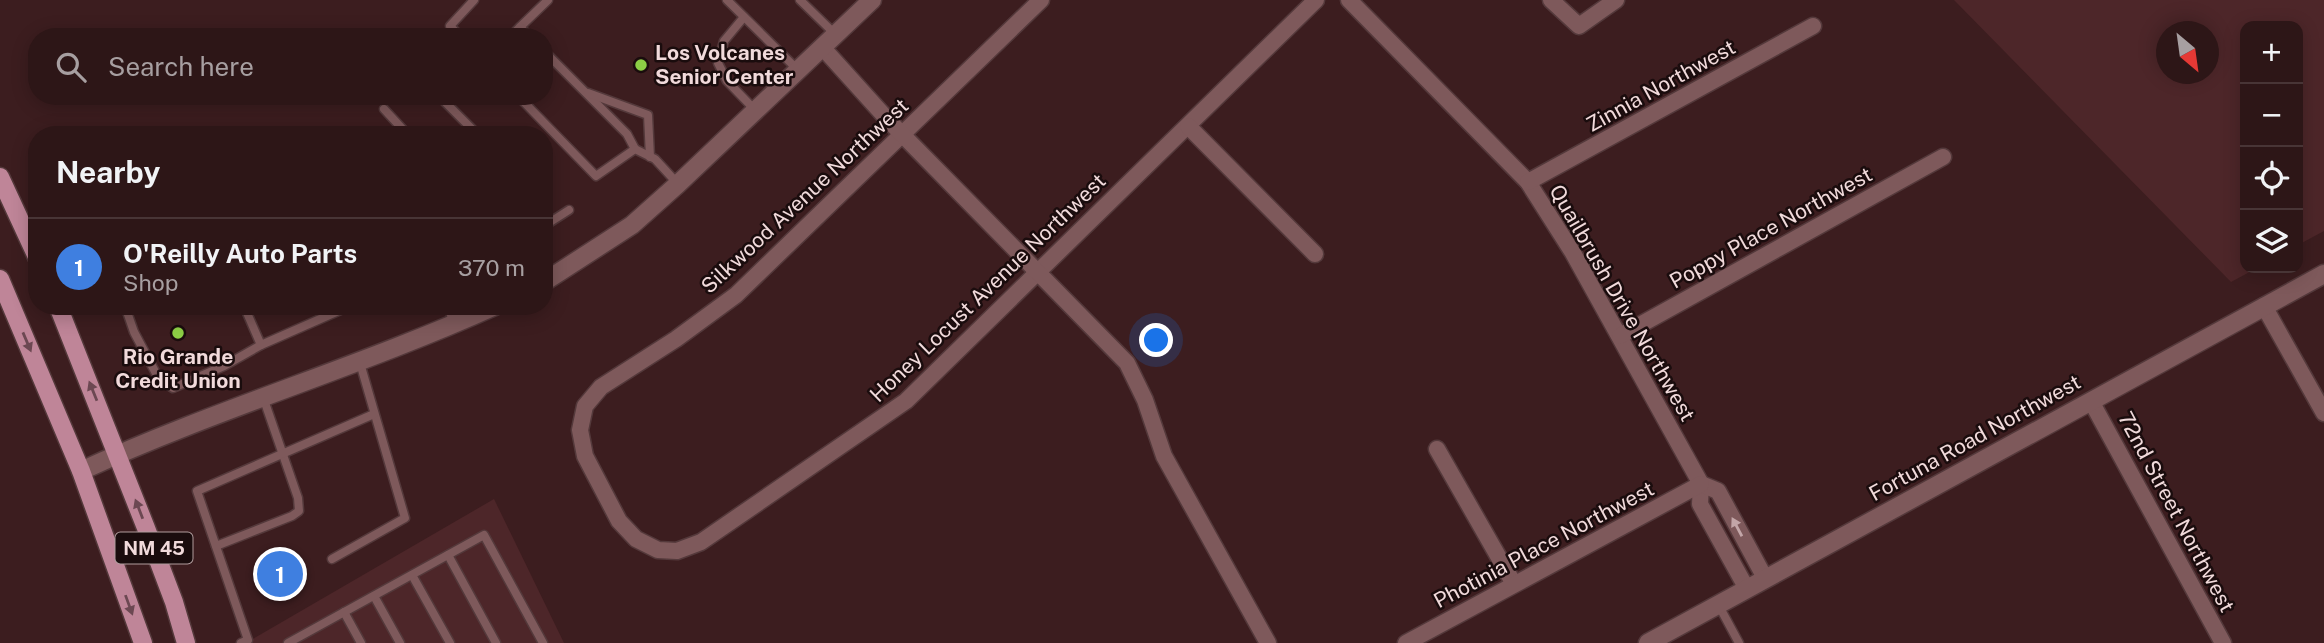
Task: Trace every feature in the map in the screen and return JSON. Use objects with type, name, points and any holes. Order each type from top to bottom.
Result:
[{"type":"main road","points":[[0,177],[28,238]]},
{"type":"main road","name":"NM 45","points":[[0,279],[81,471],[143,643]]},
{"type":"main road","name":"NM 45","points":[[62,315],[174,602],[186,643]]},
{"type":"street","points":[[553,275],[632,225],[872,0]]},
{"type":"street","name":"Silkwood Avenue Northwest","points":[[599,486],[585,456],[580,430],[585,406],[601,387],[676,339],[736,295],[1041,0]]},
{"type":"street","name":"Honey Locust Avenue Northwest","points":[[599,486],[619,520],[636,539],[657,550],[677,551],[701,542],[906,401],[1316,0]]},
{"type":"street","name":"Quailbrush Drive Northwest","points":[[1349,0],[1528,182],[1573,253],[1701,484],[1700,504],[1746,589]]},
{"type":"street","points":[[1551,0],[1579,26],[1616,0]]},
{"type":"street","name":"Zinnia Northwest","points":[[1528,182],[1813,26]]},
{"type":"street","points":[[830,42],[903,135],[1127,363],[1145,400],[1164,456],[1268,643]]},
{"type":"street","points":[[1188,127],[1315,254]]},
{"type":"street","name":"Poppy Place Northwest","points":[[1620,336],[1943,156]]},
{"type":"street","name":"Fortuna Road Northwest","points":[[1648,643],[2324,274]]},
{"type":"street","points":[[2264,306],[2324,411]]},
{"type":"street","points":[[81,471],[263,397],[360,363],[474,315]]},
{"type":"street","name":"72nd Street Northwest","points":[[2091,401],[2223,643]]},
{"type":"street","points":[[1437,449],[1514,584]]},
{"type":"street","name":"Quailbrush Drive Northwest","points":[[1701,484],[1718,491],[1765,578]]},
{"type":"street","name":"Photinia Place Northwest","points":[[1406,643],[1701,484]]},
{"type":"lane","points":[[452,28],[450,26],[474,0]]},
{"type":"lane","points":[[520,27],[548,0]]},
{"type":"lane","points":[[727,0],[799,71]]},
{"type":"lane","points":[[800,0],[830,42]]},
{"type":"lane","points":[[744,17],[723,41],[718,63],[727,81],[756,111]]},
{"type":"lane","points":[[553,60],[627,134],[635,149],[655,159],[678,184]]},
{"type":"lane","points":[[586,92],[648,115],[650,157]]},
{"type":"lane","points":[[448,105],[469,126]]},
{"type":"lane","points":[[528,105],[548,126]]},
{"type":"lane","points":[[384,108],[400,126]]},
{"type":"lane","points":[[553,131],[596,176],[635,149]]},
{"type":"lane","points":[[553,220],[569,210]]},
{"type":"lane","points":[[128,315],[159,379],[173,388],[329,315]]},
{"type":"lane","points":[[248,315],[261,345]]},
{"type":"lane","points":[[450,315],[453,324]]},
{"type":"lane","points":[[332,559],[405,518],[360,363]]},
{"type":"lane","points":[[216,546],[299,511],[298,498],[263,397]]},
{"type":"lane","points":[[246,642],[197,491],[374,414]]},
{"type":"lane","points":[[288,643],[484,535],[543,643]]},
{"type":"lane","points":[[448,555],[496,643]]},
{"type":"lane","points":[[412,575],[450,643]]},
{"type":"lane","points":[[374,596],[400,643]]},
{"type":"lane","points":[[1718,604],[1739,643]]},
{"type":"lane","points":[[344,612],[361,643]]},
{"type":"shaded area","points":[[1954,0],[2324,0],[2324,231],[2303,242],[2303,21],[2240,21],[2240,273],[2248,273],[2231,282]]},
{"type":"shaded area","points":[[494,499],[564,643],[246,643]]},
{"type":"place","name":"Los Volcanes Senior Center","points":[[641,65]]},
{"type":"place","name":"Rio Grande Credit Union","points":[[178,333]]},
{"type":"place","name":"O'Reilly Auto Parts","points":[[280,574]]}]
